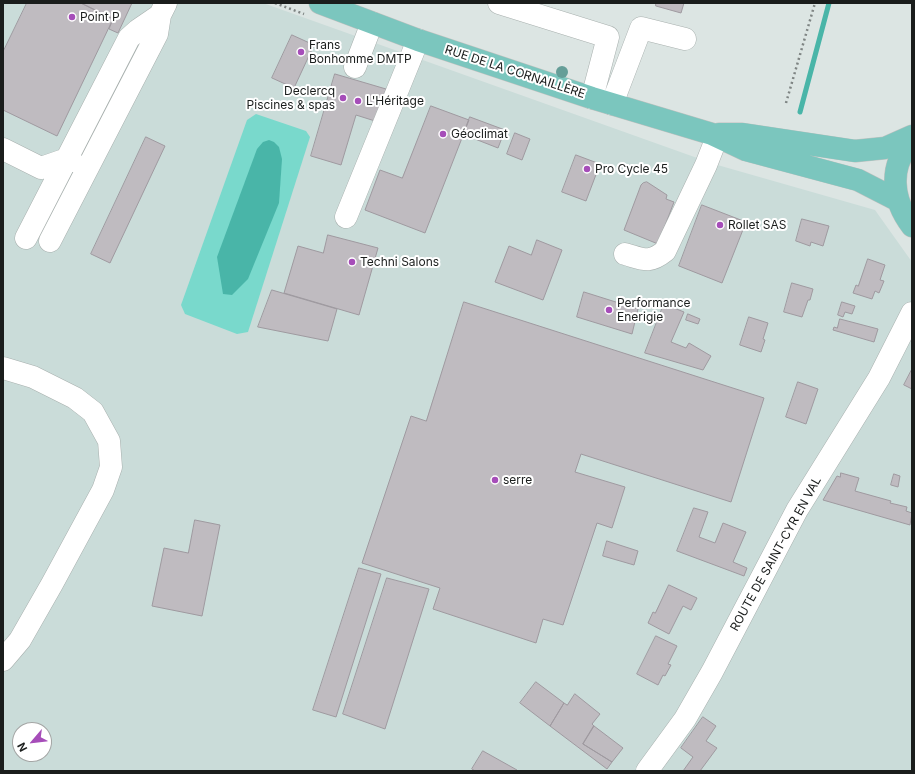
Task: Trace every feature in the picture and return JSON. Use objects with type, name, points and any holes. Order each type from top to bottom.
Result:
[{"type":"main road","name":"RUE DE LA CORNAILLÈRE","points":[[320,3],[418,40],[602,101],[714,136],[746,150],[858,180],[897,200]]},
{"type":"main road","name":"RUE DE LA CORNAILLÈRE","points":[[714,136],[742,134],[855,151],[885,148],[912,136]]},
{"type":"main road","points":[[912,141],[906,147],[898,163],[895,181],[897,200],[904,216],[912,226]]},
{"type":"street","points":[[499,3],[608,37],[602,101]]},
{"type":"street","points":[[26,238],[129,38],[163,9]]},
{"type":"street","points":[[50,242],[156,34],[163,9]]},
{"type":"street","points":[[355,67],[372,23]]},
{"type":"street","points":[[602,101],[641,28],[685,39]]},
{"type":"street","points":[[346,217],[418,40]]},
{"type":"street","points":[[625,254],[650,261],[659,257],[665,251],[706,165],[714,136]]},
{"type":"street","points":[[3,149],[41,168],[67,159],[88,169]]},
{"type":"street","name":"ROUTE DE SAINT-CYR EN VAL","points":[[647,771],[685,719],[712,672],[797,510],[879,378],[912,313]]},
{"type":"street","points":[[3,368],[33,377],[74,398],[93,412],[109,441],[111,467],[103,490],[52,584],[20,640],[3,660]]},
{"type":"path","points":[[786,103],[815,3]]},
{"type":"shaded area","points":[[3,3],[263,3],[714,164],[875,210],[912,262],[912,771],[3,771]]},
{"type":"shaded area","points":[[256,114],[306,131],[310,137],[248,332],[237,334],[185,314],[181,305],[247,120]]},
{"type":"shaded area","points":[[269,140],[274,142],[279,147],[282,159],[279,203],[248,279],[232,295],[223,294],[217,257],[257,149],[263,142]]},
{"type":"building","points":[[27,3],[81,3],[113,19],[57,136],[3,110],[3,52]]},
{"type":"building","points":[[81,3],[132,3],[118,33],[109,29],[113,19]]},
{"type":"building","points":[[656,3],[684,3],[681,13],[656,6]]},
{"type":"building","points":[[292,35],[314,45],[294,88],[272,78]]},
{"type":"building","points":[[311,53],[318,55],[316,62],[309,60]]},
{"type":"building","points":[[335,74],[386,89],[375,121],[356,115],[341,165],[311,156]]},
{"type":"building","points":[[431,106],[469,120],[425,233],[365,210],[380,170],[402,178]]},
{"type":"building","points":[[470,117],[505,130],[498,148],[464,133]]},
{"type":"building","points":[[515,133],[530,139],[522,160],[507,154]]},
{"type":"building","points":[[146,137],[165,146],[110,263],[91,254]]},
{"type":"building","points":[[576,155],[600,164],[586,201],[562,192]]},
{"type":"building","points":[[647,182],[667,195],[666,199],[674,202],[658,244],[624,230],[641,185]]},
{"type":"building","points":[[702,205],[746,222],[722,283],[679,266]]},
{"type":"building","points":[[802,219],[829,226],[823,246],[811,242],[810,246],[796,241]]},
{"type":"building","points":[[328,235],[378,248],[359,315],[284,293],[298,246],[323,253]]},
{"type":"building","points":[[537,240],[562,250],[543,300],[495,282],[509,246],[531,255]]},
{"type":"building","points":[[868,259],[885,265],[880,280],[884,281],[879,293],[875,291],[872,299],[853,293],[856,285],[858,286]]},
{"type":"building","points":[[792,283],[813,289],[810,300],[808,300],[802,317],[784,312]]},
{"type":"building","points":[[272,290],[337,309],[328,341],[258,327]]},
{"type":"building","points":[[584,292],[638,309],[632,334],[577,317]]},
{"type":"building","name":"serre","points":[[464,302],[764,398],[731,502],[581,454],[575,472],[625,487],[612,528],[597,523],[563,625],[543,619],[536,643],[433,609],[440,588],[362,563],[411,416],[426,421]]},
{"type":"building","points":[[842,302],[855,306],[852,314],[845,312],[843,317],[838,315]]},
{"type":"building","points":[[664,304],[684,312],[671,342],[686,348],[689,343],[711,356],[703,370],[645,353]]},
{"type":"building","points":[[688,314],[700,319],[698,324],[686,320]]},
{"type":"building","points":[[749,317],[768,323],[761,352],[740,345]]},
{"type":"building","points":[[840,319],[878,329],[874,342],[833,330],[834,327],[837,328]]},
{"type":"building","points":[[912,369],[912,389],[904,385]]},
{"type":"building","points":[[798,382],[818,389],[806,424],[786,417]]},
{"type":"building","points":[[841,473],[859,478],[855,491],[907,507],[906,511],[912,513],[910,525],[823,500],[837,476],[840,477]]},
{"type":"building","points":[[894,474],[900,476],[898,487],[891,485]]},
{"type":"building","points":[[694,508],[708,512],[699,537],[715,543],[723,523],[746,532],[733,562],[747,568],[744,576],[677,551]]},
{"type":"building","points":[[195,520],[220,525],[202,616],[152,606],[164,548],[188,553]]},
{"type":"building","points":[[607,541],[638,551],[634,565],[603,556]]},
{"type":"building","points":[[359,568],[381,574],[336,717],[313,710]]},
{"type":"building","points":[[387,578],[429,589],[385,729],[343,714]]},
{"type":"building","points":[[669,585],[697,598],[691,610],[683,606],[669,634],[648,623],[653,612],[655,613]]},
{"type":"building","points":[[656,636],[677,646],[668,664],[671,665],[665,676],[663,675],[658,685],[637,674]]},
{"type":"building","points":[[536,682],[564,703],[550,726],[520,703]]},
{"type":"building","points":[[575,694],[600,714],[592,724],[594,726],[583,744],[612,762],[607,769],[550,726],[564,703],[567,705]]},
{"type":"building","points":[[703,717],[716,726],[706,741],[717,748],[700,771],[683,771],[693,757],[681,748]]},
{"type":"building","points":[[594,726],[623,748],[612,762],[583,744]]},
{"type":"building","points":[[483,751],[517,770],[475,771],[472,769]]},
{"type":"waterway","points":[[800,112],[829,3]]},
{"type":"place","name":"Point P","points":[[72,17]]},
{"type":"place","name":"Frans Bonhomme DMTP","points":[[301,52]]},
{"type":"place","name":"Declercq Piscines & spas","points":[[343,98]]},
{"type":"place","name":"L'Héritage","points":[[358,101]]},
{"type":"place","name":"Géoclimat","points":[[443,134]]},
{"type":"place","name":"Pro Cycle 45","points":[[587,169]]},
{"type":"place","name":"Rollet SAS","points":[[720,225]]},
{"type":"place","name":"Techni Salons","points":[[352,262]]},
{"type":"place","name":"Performance Enerigie","points":[[609,310]]},
{"type":"place","name":"serre","points":[[495,480]]}]
